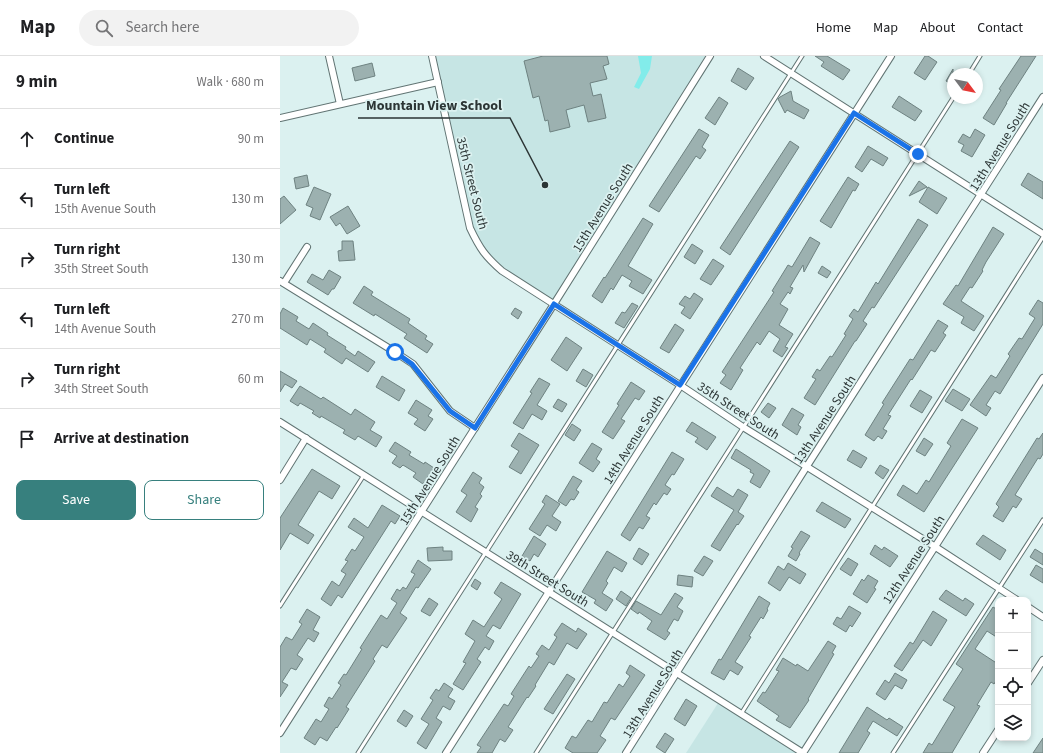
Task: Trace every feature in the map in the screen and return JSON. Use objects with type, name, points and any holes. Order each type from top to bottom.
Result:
[{"type":"street","points":[[329,56],[340,104]]},
{"type":"street","name":"35th Street South","points":[[432,56],[470,228],[479,247],[489,259],[502,271],[743,427],[934,546],[1012,597]]},
{"type":"street","name":"15th Avenue South","points":[[280,733],[554,304],[710,56]]},
{"type":"street","points":[[764,56],[1043,234]]},
{"type":"street","name":"14th Avenue South","points":[[446,753],[891,56]]},
{"type":"street","points":[[280,118],[438,82]]},
{"type":"street","name":"13th Avenue South","points":[[626,753],[807,466],[1043,97]]},
{"type":"street","points":[[307,247],[282,282],[412,364],[450,411],[475,428]]},
{"type":"street","name":"12th Avenue South","points":[[803,753],[934,546],[1043,378]]},
{"type":"street","name":"39th Street South","points":[[280,422],[803,753]]},
{"type":"street","points":[[280,480],[306,438]]},
{"type":"street","points":[[1031,609],[1043,616]]},
{"type":"street","points":[[1031,678],[1043,660]]},
{"type":"street","points":[[983,753],[995,735]]},
{"type":"lane","points":[[358,753],[802,56]]},
{"type":"lane","points":[[973,68],[980,56]]},
{"type":"lane","points":[[536,753],[949,104]]},
{"type":"lane","points":[[741,714],[1043,237]]},
{"type":"lane","points":[[280,606],[364,475]]},
{"type":"lane","points":[[893,753],[1043,520]]},
{"type":"shaded area","points":[[432,56],[710,56],[554,304],[489,259],[470,228]]},
{"type":"shaded area","points":[[638,56],[652,56],[650,69],[639,89],[634,87],[641,73]]},
{"type":"shaded area","points":[[720,700],[803,753],[686,753]]},
{"type":"building","points":[[543,56],[607,56],[609,64],[603,66],[607,79],[590,83],[593,96],[601,94],[606,118],[588,122],[584,105],[566,110],[570,127],[550,132],[548,120],[545,121],[539,96],[533,98],[524,61]]},
{"type":"building","points":[[815,56],[827,56],[850,70],[843,80],[821,66],[824,62]]},
{"type":"building","points":[[925,56],[928,56],[937,62],[925,80],[914,73]]},
{"type":"building","points":[[1021,56],[1036,56],[994,125],[983,118],[1001,90],[999,89]]},
{"type":"building","points":[[372,63],[375,76],[355,81],[352,68]]},
{"type":"building","points":[[738,68],[754,78],[746,90],[731,81]]},
{"type":"building","points":[[791,91],[793,101],[809,110],[804,119],[787,110],[785,113],[778,99]]},
{"type":"building","points":[[899,96],[922,111],[915,121],[892,107]]},
{"type":"building","points":[[719,97],[728,103],[715,125],[705,118]]},
{"type":"building","points":[[699,129],[709,135],[702,147],[706,150],[700,159],[696,156],[659,212],[649,206]]},
{"type":"building","points":[[975,129],[985,135],[972,157],[961,151],[964,145],[958,142],[963,134],[970,138]]},
{"type":"building","points":[[790,141],[799,147],[730,255],[720,248]]},
{"type":"building","points":[[868,146],[888,158],[883,166],[871,159],[862,172],[855,167]]},
{"type":"building","points":[[1028,173],[1043,182],[1043,199],[1021,185]]},
{"type":"building","points":[[307,175],[309,186],[296,189],[294,178]]},
{"type":"building","points":[[848,177],[859,184],[855,191],[853,190],[831,228],[820,221]]},
{"type":"building","points":[[919,181],[927,187],[909,196]]},
{"type":"building","points":[[314,187],[331,194],[320,220],[310,216],[313,208],[306,205]]},
{"type":"building","points":[[928,187],[947,198],[937,214],[919,202]]},
{"type":"building","points":[[284,196],[296,210],[280,224],[280,199]]},
{"type":"building","points":[[348,206],[360,226],[347,234],[340,223],[336,226],[330,217]]},
{"type":"building","points":[[643,218],[653,224],[628,266],[652,280],[643,294],[629,286],[632,281],[622,275],[613,290],[611,288],[602,303],[592,296]]},
{"type":"building","points":[[918,219],[928,225],[874,308],[872,307],[863,321],[867,324],[815,405],[804,398],[816,379],[812,377],[817,369],[820,371],[830,356],[832,357],[846,335],[844,334],[853,319],[849,316],[854,309],[858,312],[876,282],[878,284]]},
{"type":"building","points":[[993,227],[1004,234],[986,262],[982,270],[983,271],[961,301],[984,316],[974,331],[961,323],[964,317],[943,304],[956,285],[958,286]]},
{"type":"building","points":[[810,237],[820,243],[804,272],[803,265],[790,287],[793,288],[790,294],[788,292],[780,304],[788,309],[779,325],[793,334],[785,347],[788,348],[782,357],[773,351],[780,339],[769,331],[760,345],[757,342],[740,368],[743,370],[731,390],[720,383],[726,375],[722,372],[774,292],[772,291],[788,265],[792,267]]},
{"type":"building","points":[[342,241],[353,241],[355,260],[339,261],[338,251],[342,250]]},
{"type":"building","points":[[692,244],[703,251],[695,264],[684,257]]},
{"type":"building","points":[[713,259],[724,266],[711,285],[700,279]]},
{"type":"building","points":[[822,266],[831,272],[827,278],[818,273]]},
{"type":"building","points":[[329,270],[341,277],[334,289],[332,289],[328,295],[307,282],[312,274],[323,280]]},
{"type":"building","points":[[364,286],[373,292],[371,295],[410,319],[408,323],[427,336],[425,339],[433,344],[427,353],[404,338],[407,334],[375,314],[374,316],[353,303]]},
{"type":"building","points":[[694,293],[703,299],[690,319],[681,313],[685,307],[679,304],[685,296],[690,299]]},
{"type":"building","points":[[1038,300],[1043,303],[1043,324],[1000,394],[995,391],[986,405],[991,408],[986,416],[970,405],[991,375],[996,378],[1010,356],[1008,354],[1019,338],[1022,339],[1035,318],[1029,314]]},
{"type":"building","points":[[632,303],[638,306],[624,328],[615,323],[622,312],[625,313]]},
{"type":"building","points":[[283,308],[298,317],[296,321],[309,329],[313,323],[328,333],[327,335],[346,347],[345,349],[355,356],[358,351],[375,362],[368,372],[346,358],[342,364],[324,352],[326,349],[310,339],[307,345],[280,328],[280,314]]},
{"type":"building","points":[[515,308],[522,312],[518,319],[511,314]]},
{"type":"building","points":[[938,320],[948,326],[943,333],[946,335],[935,352],[931,350],[888,415],[891,416],[883,429],[887,431],[882,439],[878,436],[874,441],[865,435],[884,404],[882,403],[910,359],[913,360]]},
{"type":"building","points":[[675,324],[684,330],[669,353],[660,348]]},
{"type":"building","points":[[566,337],[582,348],[567,371],[551,360]]},
{"type":"building","points":[[583,369],[593,375],[586,387],[576,381]]},
{"type":"building","points":[[280,371],[297,381],[292,388],[285,384],[280,392]]},
{"type":"building","points":[[382,376],[405,390],[399,401],[376,387]]},
{"type":"building","points":[[539,378],[550,384],[537,405],[547,411],[542,420],[532,414],[523,429],[513,423],[532,393],[530,392]]},
{"type":"building","points":[[631,382],[645,391],[639,400],[635,398],[621,419],[625,421],[613,439],[602,432]]},
{"type":"building","points":[[300,386],[321,399],[323,397],[351,415],[355,409],[375,422],[370,430],[382,437],[376,447],[358,436],[355,440],[343,433],[345,430],[321,416],[320,418],[312,413],[314,411],[300,403],[298,406],[290,401]]},
{"type":"building","points":[[953,389],[970,399],[962,411],[945,401]]},
{"type":"building","points":[[920,390],[932,397],[922,413],[910,406]]},
{"type":"building","points":[[558,399],[567,404],[562,412],[553,407]]},
{"type":"building","points":[[416,400],[432,410],[428,416],[433,419],[425,431],[414,424],[418,419],[408,413]]},
{"type":"building","points":[[768,403],[776,408],[769,418],[761,412]]},
{"type":"building","points":[[792,408],[804,415],[798,425],[801,427],[797,435],[782,425]]},
{"type":"building","points":[[962,419],[978,428],[924,512],[897,495],[903,485],[917,494],[926,480],[929,482],[951,446],[947,443]]},
{"type":"building","points":[[692,422],[716,437],[707,450],[695,442],[698,438],[686,431]]},
{"type":"building","points":[[572,424],[581,430],[574,441],[565,435]]},
{"type":"building","points":[[519,433],[539,445],[521,474],[509,467],[519,451],[511,446]]},
{"type":"building","points":[[1043,433],[1043,454],[1040,459],[1038,458],[1015,495],[1022,499],[1016,508],[1013,506],[1003,522],[993,516],[999,507],[996,504],[1037,438],[1039,439]]},
{"type":"building","points":[[924,438],[933,444],[925,456],[916,451]]},
{"type":"building","points":[[395,442],[411,452],[409,455],[434,468],[423,484],[413,477],[416,473],[403,465],[400,468],[392,463],[397,456],[389,451]]},
{"type":"building","points":[[592,443],[602,449],[596,459],[600,462],[593,472],[579,463]]},
{"type":"building","points":[[736,449],[770,471],[760,488],[750,482],[754,474],[750,472],[751,470],[731,458]]},
{"type":"building","points":[[853,450],[867,458],[861,468],[847,460]]},
{"type":"building","points":[[672,452],[684,459],[674,475],[672,474],[665,485],[671,489],[667,495],[664,493],[656,505],[654,503],[646,516],[650,518],[643,529],[639,527],[630,541],[621,535]]},
{"type":"building","points":[[880,465],[889,470],[883,479],[875,473]]},
{"type":"building","points":[[312,469],[340,486],[332,499],[319,491],[298,525],[314,535],[308,544],[290,533],[280,550],[280,518]]},
{"type":"building","points":[[473,472],[482,478],[479,483],[484,487],[480,494],[482,496],[475,507],[478,509],[471,522],[456,512],[467,495],[461,491]]},
{"type":"building","points":[[573,476],[582,481],[576,490],[579,492],[574,500],[571,499],[566,506],[558,501]]},
{"type":"building","points":[[717,487],[733,497],[738,489],[748,495],[738,512],[744,516],[738,525],[737,524],[720,551],[711,546],[734,510],[711,496]]},
{"type":"building","points":[[546,495],[560,504],[552,516],[561,522],[556,531],[547,525],[540,536],[529,529],[545,504],[542,502]]},
{"type":"building","points":[[822,502],[851,519],[845,528],[816,511]]},
{"type":"building","points":[[382,505],[400,516],[395,524],[391,521],[342,598],[338,595],[331,606],[321,599],[332,581],[339,586],[346,574],[341,571],[348,561],[345,560],[352,549],[355,551],[364,537],[348,527],[354,518],[368,528]]},
{"type":"building","points":[[801,531],[810,536],[799,553],[800,554],[796,561],[788,556],[793,548],[791,547]]},
{"type":"building","points":[[983,535],[1006,550],[1000,560],[976,544]]},
{"type":"building","points":[[534,536],[546,544],[538,557],[534,554],[530,561],[522,556]]},
{"type":"building","points":[[875,545],[882,550],[884,547],[898,556],[890,567],[870,554]]},
{"type":"building","points":[[443,547],[443,551],[452,551],[452,560],[428,561],[427,548]]},
{"type":"building","points":[[639,548],[649,554],[642,565],[633,559]]},
{"type":"building","points":[[1035,549],[1043,554],[1043,565],[1030,557]]},
{"type":"building","points":[[607,551],[627,563],[622,572],[614,567],[606,581],[608,583],[602,593],[613,600],[606,611],[594,603],[596,600],[582,592]]},
{"type":"building","points":[[704,556],[713,561],[703,576],[694,571]]},
{"type":"building","points":[[848,558],[858,564],[851,576],[840,569]]},
{"type":"building","points":[[418,560],[431,569],[418,588],[416,587],[400,613],[407,618],[387,648],[382,645],[373,659],[375,661],[346,707],[349,709],[337,728],[336,727],[327,741],[320,737],[315,745],[304,738],[316,719],[321,722],[329,709],[324,706],[329,697],[332,699],[341,685],[338,683],[344,674],[346,675],[362,649],[360,648],[381,615],[387,619],[397,603],[391,599],[397,589],[400,591],[403,587],[406,589],[415,574],[411,572]]},
{"type":"building","points":[[788,563],[806,574],[800,584],[789,577],[780,591],[768,583],[778,566],[784,570]]},
{"type":"building","points":[[1036,565],[1043,569],[1043,583],[1030,575]]},
{"type":"building","points":[[678,575],[693,577],[692,587],[677,585]]},
{"type":"building","points":[[868,575],[878,581],[874,588],[876,589],[867,603],[853,594],[862,579],[864,581]]},
{"type":"building","points":[[475,579],[481,583],[477,590],[471,586]]},
{"type":"building","points":[[501,582],[521,594],[500,629],[493,625],[486,636],[494,641],[489,650],[485,647],[477,659],[481,662],[463,690],[453,684],[466,663],[463,662],[475,641],[465,634],[473,620],[484,627],[502,599],[494,593]]},
{"type":"building","points":[[946,590],[963,601],[965,598],[974,604],[966,616],[939,599]]},
{"type":"building","points":[[621,591],[631,598],[626,606],[616,599]]},
{"type":"building","points":[[675,593],[683,598],[677,607],[683,611],[678,621],[674,619],[667,631],[670,633],[665,640],[647,629],[652,621],[639,612],[638,614],[631,609],[636,601],[661,615]]},
{"type":"building","points":[[759,596],[770,603],[767,609],[768,610],[763,619],[761,617],[749,636],[751,637],[735,662],[743,667],[738,675],[730,670],[724,680],[711,673],[719,659],[721,660]]},
{"type":"building","points":[[429,598],[438,604],[430,616],[421,611]]},
{"type":"building","points":[[849,606],[861,613],[852,627],[850,625],[846,632],[833,624],[837,617],[841,619]]},
{"type":"building","points":[[993,607],[995,608],[995,636],[987,631],[975,649],[995,662],[995,682],[994,684],[991,682],[977,705],[980,706],[952,753],[923,753],[929,743],[932,745],[955,707],[943,700],[963,669],[956,664]]},
{"type":"building","points":[[307,609],[320,617],[313,630],[319,633],[314,642],[308,638],[297,655],[303,659],[296,670],[291,668],[282,682],[288,685],[280,697],[280,647],[286,637],[292,640],[302,624],[299,622]]},
{"type":"building","points":[[933,611],[947,620],[931,646],[923,640],[902,671],[894,666],[910,642],[913,644]]},
{"type":"building","points":[[562,623],[576,632],[578,628],[587,634],[577,649],[567,643],[554,665],[549,662],[535,685],[536,686],[528,698],[527,697],[508,727],[513,730],[505,742],[500,739],[492,753],[477,753],[481,747],[477,745],[504,704],[508,706],[514,696],[511,694],[529,666],[531,668],[539,656],[536,654],[542,645],[549,650],[557,637],[554,635]]},
{"type":"building","points":[[828,641],[836,646],[832,653],[834,654],[808,699],[809,700],[790,728],[776,720],[779,716],[757,701],[763,692],[765,693],[779,671],[776,670],[783,658],[808,671]]},
{"type":"building","points":[[630,665],[645,675],[615,720],[611,718],[600,736],[606,740],[597,753],[573,753],[565,748],[572,736],[576,738],[588,720],[592,722],[604,702],[607,703],[619,684],[623,687],[630,676],[626,673]]},
{"type":"building","points":[[895,673],[907,680],[902,689],[895,685],[885,700],[876,694],[885,680],[889,683]]},
{"type":"building","points":[[567,674],[575,679],[553,714],[544,709]]},
{"type":"building","points":[[444,683],[453,689],[448,697],[455,701],[450,710],[443,706],[436,718],[442,722],[426,749],[417,743],[429,724],[421,719],[433,700],[430,698],[436,689],[439,691]]},
{"type":"building","points":[[686,699],[697,706],[685,726],[674,719]]},
{"type":"building","points":[[867,707],[887,720],[889,718],[903,727],[897,736],[873,721],[867,731],[870,733],[858,753],[839,753]]},
{"type":"building","points":[[404,710],[413,716],[406,727],[397,721]]},
{"type":"building","points":[[665,733],[674,739],[665,753],[656,747]]},
{"type":"building","points":[[1043,738],[1043,753],[1033,753]]},
{"type":"place","name":"Mountain View School","points":[[545,185]]},
{"type":"route","points":[[395,352],[412,364],[424,376],[450,411],[475,428],[554,304],[680,385],[854,113],[918,154]]}]
